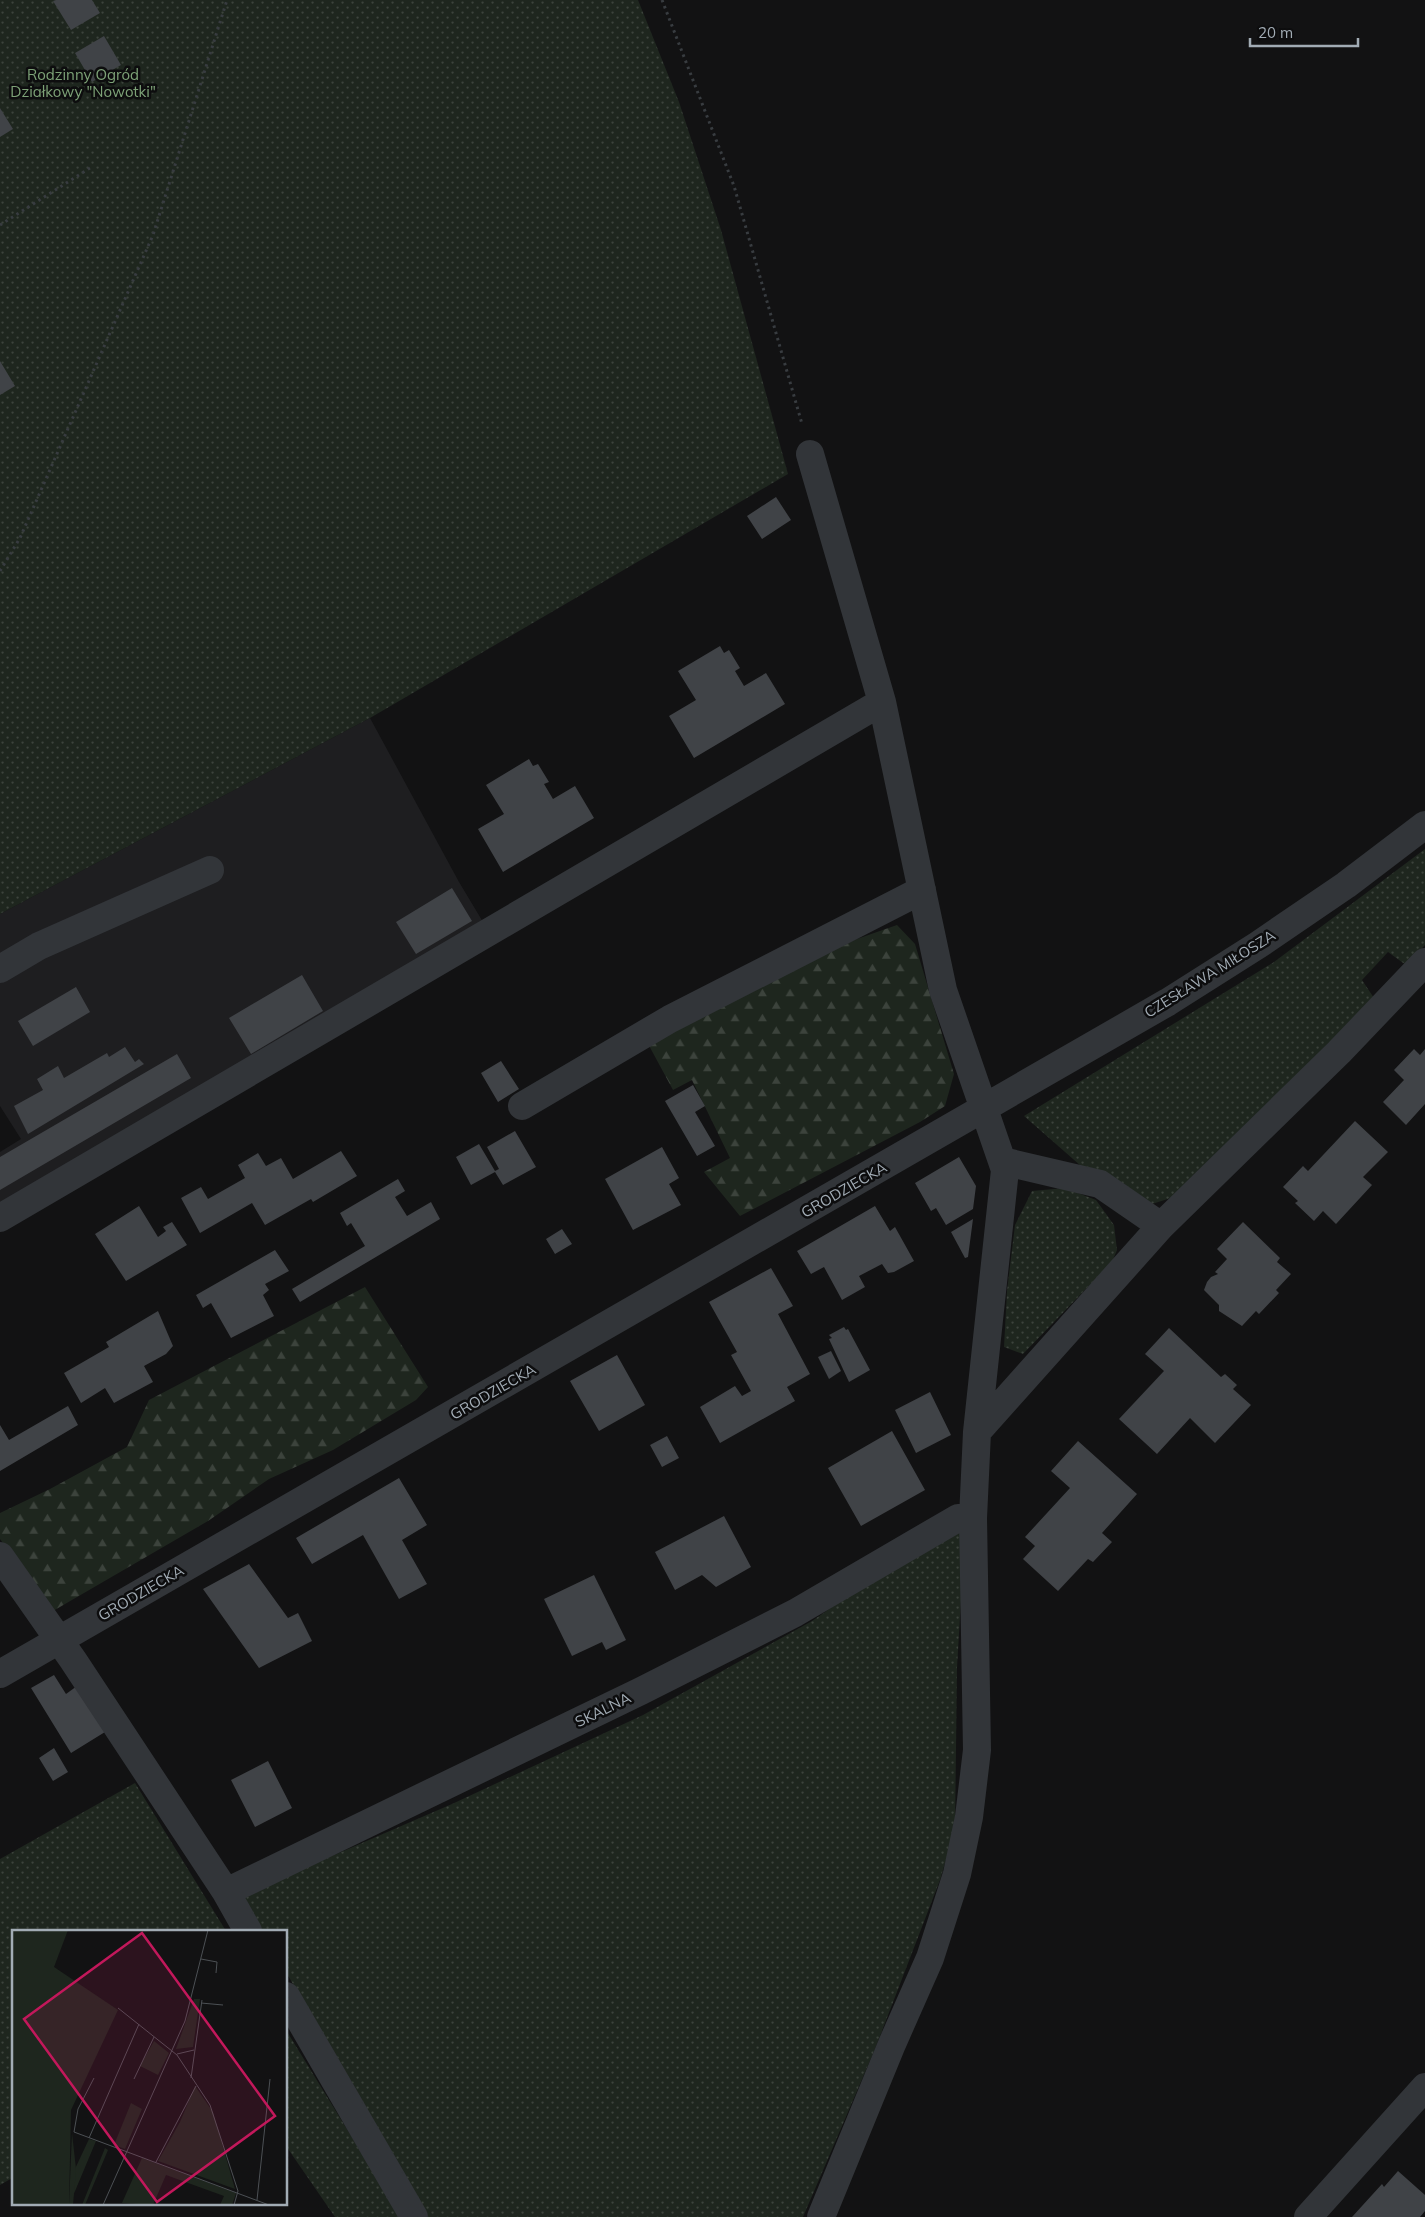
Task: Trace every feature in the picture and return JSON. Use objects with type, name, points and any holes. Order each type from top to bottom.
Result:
[{"type":"street","points":[[810,454],[882,702],[944,990],[1005,1170],[976,1432],[973,1518],[977,1750],[969,1817],[957,1874],[930,1958],[892,2044],[821,2217]]},
{"type":"street","points":[[0,1218],[882,702]]},
{"type":"street","name":"CZESŁAWA MIŁOSZA","points":[[985,1109],[1168,1002],[1258,945],[1346,885],[1425,825]]},
{"type":"street","points":[[0,969],[39,946],[210,870]]},
{"type":"street","points":[[522,1106],[670,1019],[922,890]]},
{"type":"street","points":[[976,1432],[1160,1226],[1339,1052],[1425,962]]},
{"type":"street","name":"GRODZIECKA","points":[[0,1674],[985,1109]]},
{"type":"street","points":[[1002,1161],[1100,1184],[1160,1226]]},
{"type":"street","name":"SKALNA","points":[[226,1892],[641,1691],[786,1618],[958,1518],[973,1518]]},
{"type":"street","points":[[0,1556],[59,1640],[226,1892],[247,1930]]},
{"type":"street","points":[[288,1999],[414,2217]]},
{"type":"street","points":[[1308,2217],[1425,2087]]},
{"type":"path","points":[[0,571],[20,538],[153,235],[227,0]]},
{"type":"path","points":[[662,0],[734,186],[810,454]]},
{"type":"path","points":[[0,225],[90,168]]},
{"type":"shaded area","points":[[370,718],[459,882],[483,922],[0,1207],[0,1152],[21,1139],[0,1106],[0,914]]},
{"type":"green space","name":"Rodzinny Ogród Działkowy \"Nowotki\"","points":[[0,0],[638,0],[679,102],[721,230],[788,474],[370,718],[0,914]]},
{"type":"green space","points":[[1425,849],[1425,945],[1406,965],[1388,952],[1362,980],[1374,998],[1177,1196],[1152,1204],[1081,1166],[1024,1116],[1274,962]]},
{"type":"green space","points":[[897,925],[915,944],[954,1074],[945,1106],[920,1122],[740,1216],[704,1172],[730,1158],[692,1080],[673,1090],[646,1040],[857,939]]},
{"type":"green space","points":[[1065,1188],[1096,1200],[1114,1225],[1117,1250],[1112,1262],[1023,1354],[1004,1347],[1007,1291],[1015,1225],[1032,1191]]},
{"type":"green space","points":[[365,1287],[428,1387],[416,1400],[333,1450],[269,1479],[208,1521],[53,1611],[0,1539],[0,1513],[50,1489],[127,1447],[149,1400]]},
{"type":"green space","points":[[966,1514],[957,1668],[955,1829],[940,1880],[875,2049],[803,2217],[428,2217],[288,1975],[288,1930],[261,1930],[242,1895],[452,1804],[643,1715],[812,1621]]},
{"type":"green space","points":[[135,1783],[225,1930],[12,1930],[12,2178],[0,2185],[0,1859]]},
{"type":"green space","points":[[288,2033],[401,2217],[335,2217],[288,2149]]},
{"type":"building","points":[[92,0],[100,13],[71,30],[53,1]]},
{"type":"building","points":[[104,36],[121,65],[92,82],[75,53]]},
{"type":"building","points":[[0,108],[13,129],[0,137]]},
{"type":"building","points":[[0,361],[15,386],[0,395]]},
{"type":"building","points":[[776,497],[791,520],[762,539],[747,516]]},
{"type":"building","points":[[720,646],[724,653],[729,650],[740,668],[735,671],[744,686],[766,673],[785,704],[694,758],[669,716],[696,700],[678,671]]},
{"type":"building","points":[[529,759],[533,766],[538,764],[549,782],[544,784],[553,799],[575,786],[594,818],[503,872],[478,829],[504,814],[486,785]]},
{"type":"building","points":[[452,888],[472,921],[416,954],[396,922]]},
{"type":"building","points":[[302,975],[323,1011],[251,1054],[229,1018]]},
{"type":"building","points":[[76,987],[90,1012],[33,1046],[18,1021]]},
{"type":"building","points":[[125,1047],[135,1062],[139,1059],[144,1064],[28,1134],[14,1106],[43,1090],[37,1079],[58,1066],[64,1078],[107,1053],[109,1057]]},
{"type":"building","points":[[1414,1049],[1420,1055],[1425,1049],[1425,1104],[1406,1125],[1383,1102],[1404,1080],[1394,1070]]},
{"type":"building","points":[[177,1054],[191,1078],[0,1190],[0,1157]]},
{"type":"building","points":[[501,1061],[519,1089],[498,1102],[481,1073]]},
{"type":"building","points":[[693,1085],[705,1106],[695,1112],[715,1146],[697,1156],[665,1101]]},
{"type":"building","points":[[1355,1121],[1388,1152],[1363,1177],[1372,1185],[1336,1224],[1323,1211],[1314,1221],[1295,1203],[1298,1201],[1283,1187],[1303,1166],[1308,1171]]},
{"type":"building","points":[[515,1131],[536,1167],[503,1185],[495,1172],[471,1185],[456,1157],[479,1144],[495,1171],[499,1169],[487,1147]]},
{"type":"building","points":[[662,1147],[679,1178],[669,1184],[681,1205],[633,1230],[605,1179]]},
{"type":"building","points":[[341,1151],[357,1176],[313,1202],[311,1199],[265,1225],[252,1203],[200,1233],[181,1198],[201,1187],[208,1199],[245,1178],[238,1165],[258,1153],[266,1166],[281,1158],[293,1179]]},
{"type":"building","points":[[959,1157],[976,1186],[973,1209],[946,1225],[936,1208],[931,1211],[915,1183]]},
{"type":"building","points":[[398,1179],[405,1191],[395,1197],[407,1216],[431,1202],[440,1219],[300,1302],[292,1289],[365,1246],[351,1223],[347,1226],[340,1213]]},
{"type":"building","points":[[139,1206],[158,1237],[166,1231],[163,1227],[172,1222],[187,1245],[126,1281],[95,1234]]},
{"type":"building","points":[[875,1206],[890,1231],[895,1227],[914,1261],[894,1272],[888,1273],[882,1264],[859,1276],[865,1287],[842,1300],[824,1267],[811,1274],[797,1251]]},
{"type":"building","points":[[973,1219],[968,1257],[965,1258],[951,1232]]},
{"type":"building","points":[[1243,1222],[1280,1258],[1277,1262],[1291,1274],[1276,1290],[1279,1293],[1259,1314],[1256,1311],[1242,1326],[1219,1311],[1219,1305],[1204,1290],[1207,1282],[1211,1277],[1218,1274],[1215,1272],[1227,1259],[1217,1249]]},
{"type":"building","points":[[562,1229],[572,1244],[555,1254],[546,1239]]},
{"type":"building","points":[[275,1250],[289,1271],[265,1284],[269,1290],[263,1295],[274,1316],[231,1338],[211,1303],[203,1308],[196,1295]]},
{"type":"building","points":[[771,1268],[793,1306],[778,1314],[810,1374],[787,1387],[795,1401],[720,1443],[700,1407],[735,1386],[742,1396],[751,1391],[731,1355],[737,1352],[709,1302]]},
{"type":"building","points":[[158,1311],[173,1346],[166,1354],[144,1366],[153,1382],[114,1403],[105,1388],[81,1403],[64,1373],[109,1347],[106,1342]]},
{"type":"building","points":[[844,1327],[846,1330],[848,1329],[870,1370],[849,1382],[829,1339],[832,1338],[829,1335]]},
{"type":"building","points":[[1169,1328],[1221,1377],[1225,1374],[1237,1385],[1233,1389],[1251,1405],[1215,1443],[1190,1418],[1157,1454],[1119,1419],[1164,1371],[1145,1354]]},
{"type":"building","points":[[831,1351],[841,1371],[829,1379],[818,1357]]},
{"type":"building","points":[[617,1355],[645,1405],[599,1431],[570,1381]]},
{"type":"building","points":[[930,1392],[951,1435],[916,1453],[895,1410]]},
{"type":"building","points":[[68,1406],[78,1425],[0,1471],[0,1425],[9,1440]]},
{"type":"building","points":[[892,1431],[925,1490],[861,1526],[828,1468]]},
{"type":"building","points":[[667,1436],[679,1458],[662,1467],[650,1445]]},
{"type":"building","points":[[1078,1441],[1137,1494],[1102,1533],[1112,1542],[1093,1562],[1088,1559],[1058,1591],[1023,1559],[1035,1546],[1025,1537],[1070,1488],[1051,1471]]},
{"type":"building","points":[[399,1478],[427,1525],[402,1540],[427,1584],[399,1599],[363,1535],[312,1564],[296,1538]]},
{"type":"building","points":[[724,1516],[751,1567],[716,1587],[702,1575],[675,1590],[655,1552]]},
{"type":"building","points":[[249,1564],[288,1618],[298,1613],[312,1641],[259,1668],[203,1589]]},
{"type":"building","points":[[594,1575],[626,1640],[606,1650],[602,1642],[572,1656],[544,1599]]},
{"type":"building","points":[[54,1675],[66,1694],[77,1686],[105,1732],[71,1753],[31,1688]]},
{"type":"building","points":[[54,1748],[68,1772],[53,1781],[39,1758]]},
{"type":"building","points":[[268,1761],[292,1808],[255,1827],[231,1780]]},
{"type":"building","points":[[1398,2171],[1425,2195],[1425,2211],[1420,2217],[1352,2217],[1382,2184],[1384,2187]]}]
